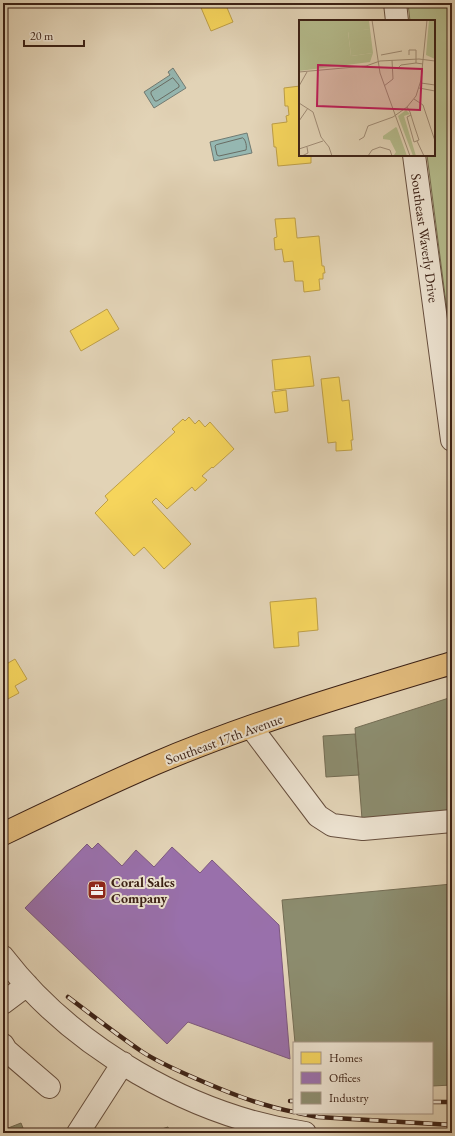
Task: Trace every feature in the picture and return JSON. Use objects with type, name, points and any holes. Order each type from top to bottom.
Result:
[{"type":"main road","name":"Southeast 17th Avenue","points":[[3,834],[155,764],[252,727],[387,682],[452,663]]},
{"type":"street","points":[[395,3],[397,20]]},
{"type":"street","name":"Southeast Waverly Drive","points":[[414,156],[452,440]]},
{"type":"street","points":[[252,727],[318,816],[332,825],[363,829],[452,821]]},
{"type":"street","points":[[3,957],[27,985],[47,1005],[79,1032],[123,1063],[151,1080],[182,1095],[236,1125],[263,1125],[297,1132]]},
{"type":"street","points":[[3,1003],[27,985]]},
{"type":"street","points":[[3,1045],[6,1050],[49,1087]]},
{"type":"street","points":[[78,1133],[123,1063]]},
{"type":"green space","points":[[408,3],[452,3],[452,350],[427,156],[435,156],[435,20],[410,20]]},
{"type":"water","points":[[173,68],[186,88],[154,108],[144,92],[170,75],[168,72]]},
{"type":"water","points":[[247,133],[252,153],[214,161],[210,142]]},
{"type":"building: Homes","points":[[199,3],[225,3],[233,22],[211,31]]},
{"type":"building: Homes","points":[[299,86],[299,156],[311,156],[311,163],[278,166],[276,147],[274,147],[272,124],[287,122],[286,116],[289,115],[288,106],[285,106],[284,88]]},
{"type":"building: Homes","points":[[295,218],[297,238],[319,236],[322,266],[324,266],[325,273],[323,273],[323,279],[319,279],[320,290],[304,292],[303,281],[295,281],[293,261],[284,262],[282,249],[275,250],[274,238],[277,237],[275,219]]},
{"type":"building: Homes","points":[[107,309],[119,329],[81,351],[70,331]]},
{"type":"building: Homes","points":[[310,356],[314,386],[275,390],[272,360]]},
{"type":"building: Homes","points":[[339,377],[342,401],[349,400],[353,440],[351,440],[352,450],[336,451],[336,442],[328,443],[321,379]]},
{"type":"building: Homes","points":[[286,390],[288,411],[275,413],[272,392]]},
{"type":"building: Homes","points":[[189,417],[195,424],[199,420],[205,427],[210,422],[234,449],[202,476],[207,480],[195,491],[192,487],[167,509],[156,498],[152,502],[191,544],[164,569],[144,547],[134,556],[95,513],[108,500],[105,496],[175,432],[172,429],[183,419],[185,421]]},
{"type":"building: Homes","points":[[316,598],[318,630],[298,632],[299,646],[274,648],[270,602]]},
{"type":"building: Homes","points":[[15,659],[27,679],[15,686],[19,693],[6,700],[3,694],[3,666]]},
{"type":"building: Offices","points":[[98,843],[122,866],[136,850],[154,867],[172,847],[200,873],[212,860],[279,925],[290,1059],[188,1022],[167,1044],[25,908],[87,844],[92,849]]},
{"type":"building: Industry","points":[[452,697],[452,811],[362,819],[355,728]]},
{"type":"building: Industry","points":[[355,734],[359,775],[326,777],[323,736]]},
{"type":"building: Industry","points":[[452,884],[452,1085],[433,1086],[433,1042],[295,1042],[282,900]]},
{"type":"building: Industry","points":[[21,1123],[25,1133],[3,1133],[3,1130]]},
{"type":"building: Industry","points":[[168,1127],[170,1133],[149,1133]]},
{"type":"railway","points":[[68,997],[132,1045],[147,1055],[178,1071],[241,1097],[267,1106],[293,1112]]},
{"type":"railway","points":[[433,1102],[452,1102]]},
{"type":"railway","points":[[303,1114],[318,1117],[452,1125]]},
{"type":"place","name":"Coral Sales Company","points":[[97,890]]}]
